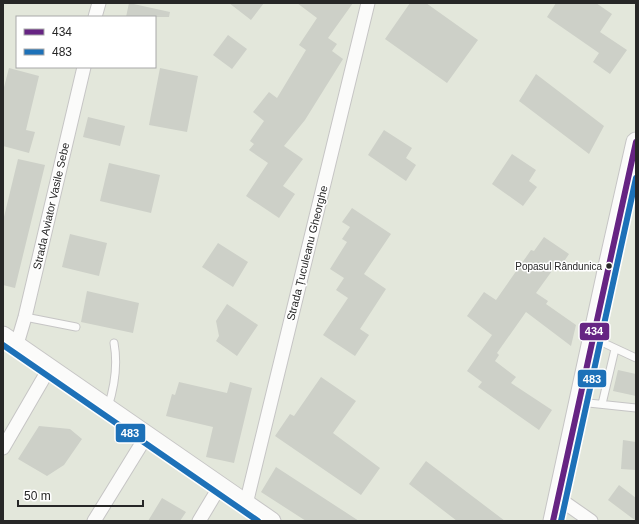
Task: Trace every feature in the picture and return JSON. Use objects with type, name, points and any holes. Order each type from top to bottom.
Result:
[{"type":"main road","points":[[553,521],[636,142]]},
{"type":"street","points":[[96,16],[99,3]]},
{"type":"street","name":"Strada Țuculeanu Gheorghe","points":[[246,504],[368,3]]},
{"type":"street","name":"Strada Aviator Vasile Sebe","points":[[17,344],[25,317],[84,68]]},
{"type":"street","points":[[3,335],[272,521]]},
{"type":"street","points":[[3,448],[50,367]]},
{"type":"street","points":[[94,521],[147,435]]},
{"type":"street","points":[[199,521],[220,486]]},
{"type":"street","points":[[558,498],[590,521]]},
{"type":"lane","points":[[25,317],[76,327]]},
{"type":"lane","points":[[593,338],[636,358]]},
{"type":"lane","points":[[108,407],[115,379],[116,362],[114,342]]},
{"type":"lane","points":[[602,404],[615,349]]},
{"type":"lane","points":[[579,402],[636,408]]},
{"type":"building","points":[[129,3],[170,12],[169,17],[126,16]]},
{"type":"building","points":[[229,3],[264,3],[251,20]]},
{"type":"building","points":[[297,3],[353,3],[328,38],[337,44],[332,51],[343,59],[305,120],[284,146],[303,159],[283,186],[295,194],[279,218],[246,196],[268,163],[249,150],[254,144],[250,141],[264,121],[253,112],[269,92],[277,98],[306,50],[299,45],[317,18]]},
{"type":"building","points":[[410,3],[426,3],[478,40],[447,83],[385,39]]},
{"type":"building","points":[[556,3],[596,3],[612,14],[600,32],[627,50],[610,74],[593,62],[599,53],[547,17]]},
{"type":"building","points":[[228,35],[247,49],[232,69],[213,55]]},
{"type":"building","points":[[9,68],[39,76],[26,130],[35,132],[29,153],[3,146],[3,91]]},
{"type":"building","points":[[160,68],[198,76],[187,132],[149,125]]},
{"type":"building","points":[[536,74],[604,126],[589,154],[519,101]]},
{"type":"building","points":[[88,117],[125,126],[120,146],[83,137]]},
{"type":"building","points":[[384,130],[412,148],[406,158],[416,165],[406,181],[368,155]]},
{"type":"building","points":[[512,154],[536,170],[529,181],[537,187],[523,206],[492,184]]},
{"type":"building","points":[[18,159],[45,165],[15,288],[3,285],[3,221]]},
{"type":"building","points":[[109,163],[160,175],[151,213],[100,201]]},
{"type":"building","points":[[352,208],[391,234],[364,274],[386,289],[360,329],[369,335],[355,356],[323,335],[348,298],[336,290],[344,278],[330,269],[347,242],[342,239],[350,227],[342,222]]},
{"type":"building","points":[[70,234],[107,243],[99,276],[62,267]]},
{"type":"building","points":[[544,237],[569,254],[561,266],[557,264],[536,293],[548,301],[546,304],[576,325],[571,346],[526,312],[497,353],[499,355],[495,361],[516,377],[511,383],[552,410],[539,430],[478,387],[482,382],[467,371],[492,335],[467,316],[484,292],[496,300],[531,250],[534,251]]},
{"type":"building","points":[[218,243],[248,262],[233,287],[202,267]]},
{"type":"building","points":[[87,291],[139,303],[133,333],[81,322]]},
{"type":"building","points":[[227,304],[258,325],[237,356],[216,341],[219,336],[216,321]]},
{"type":"building","points":[[618,370],[636,374],[636,396],[613,391]]},
{"type":"building","points":[[321,377],[356,401],[333,433],[380,468],[361,495],[275,436],[290,414],[294,416]]},
{"type":"building","points":[[179,382],[227,393],[230,382],[252,388],[234,463],[206,457],[213,427],[166,416],[172,394],[175,395]]},
{"type":"building","points":[[39,426],[70,429],[82,439],[64,465],[47,476],[18,459]]},
{"type":"building","points":[[623,440],[636,442],[636,470],[621,469]]},
{"type":"building","points":[[426,461],[505,521],[457,521],[409,484]]},
{"type":"building","points":[[276,467],[359,521],[306,521],[261,492]]},
{"type":"building","points":[[619,485],[636,498],[636,521],[608,500]]},
{"type":"building","points":[[162,498],[186,512],[180,521],[148,521]]},
{"type":"transit line","name":"434","points":[[553,521],[636,142]]},
{"type":"transit line","name":"483","points":[[561,521],[636,178]]},
{"type":"transit line","name":"483","points":[[3,345],[258,521]]},
{"type":"place","name":"Popasul Rândunica","points":[[609,266]]}]
